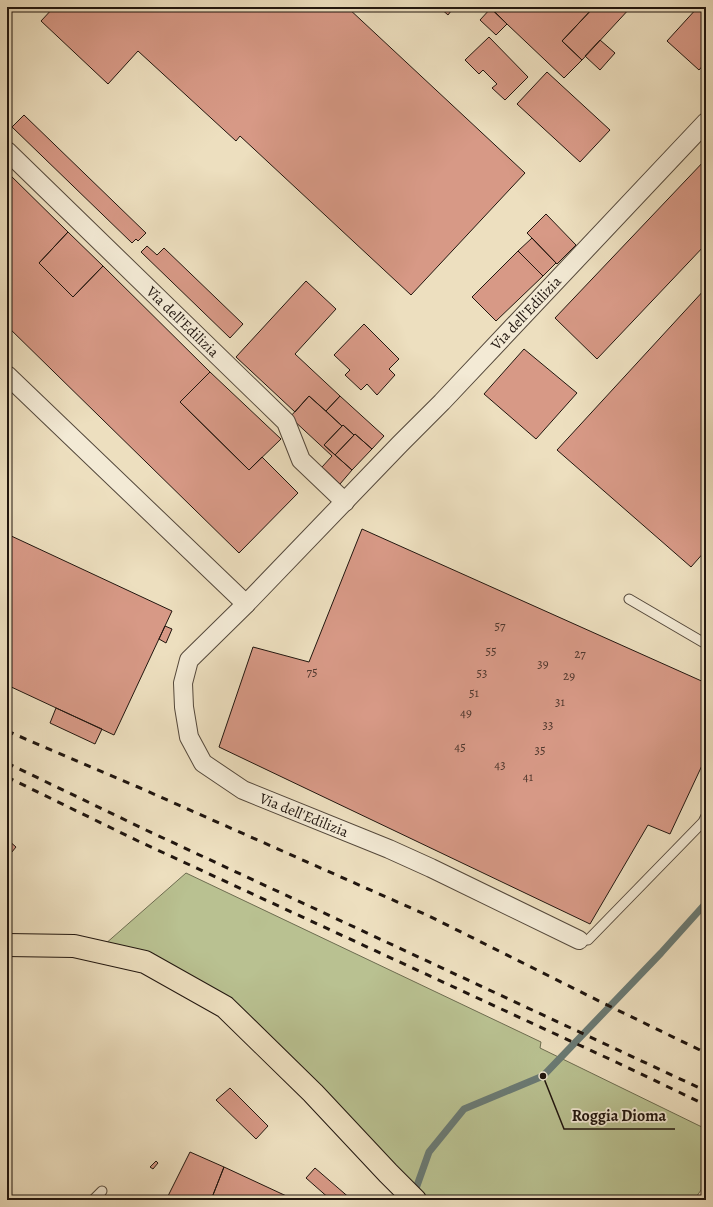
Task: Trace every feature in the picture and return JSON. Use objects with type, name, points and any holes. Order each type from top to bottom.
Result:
[{"type":"highway","points":[[7,945],[74,946],[145,962],[225,1007],[313,1093],[408,1193]]},
{"type":"street","name":"Via dell'Edilizia","points":[[578,940],[389,849],[243,790],[202,762],[189,737],[184,707],[183,683],[189,660],[246,604],[442,402],[706,122]]},
{"type":"street","name":"Via dell'Edilizia","points":[[7,151],[286,422],[301,460],[345,502]]},
{"type":"street","points":[[7,375],[246,604]]},
{"type":"lane","points":[[629,599],[706,644]]},
{"type":"lane","points":[[578,940],[588,940],[703,822],[706,816]]},
{"type":"lane","points":[[93,1200],[102,1191]]},
{"type":"green space","points":[[186,873],[541,1042],[540,1048],[706,1129],[706,1183],[694,1200],[424,1200],[267,1038],[104,945]]},
{"type":"building","points":[[54,7],[347,7],[525,173],[411,295],[240,136],[236,141],[138,51],[108,84],[41,21]]},
{"type":"building","points":[[439,7],[454,7],[448,15]]},
{"type":"building","points":[[489,7],[594,7],[562,41],[582,60],[564,78]]},
{"type":"building","points":[[594,7],[631,7],[582,60],[562,41]]},
{"type":"building","points":[[698,7],[706,7],[706,62],[699,70],[667,41]]},
{"type":"building","points":[[491,8],[507,24],[496,35],[480,20]]},
{"type":"building","points":[[489,37],[528,77],[505,100],[492,88],[497,84],[483,70],[479,74],[465,60]]},
{"type":"building","points":[[600,40],[615,53],[600,70],[585,56]]},
{"type":"building","points":[[547,72],[610,130],[580,162],[517,104]]},
{"type":"building","points":[[24,115],[146,233],[138,241],[136,239],[132,243],[12,127]]},
{"type":"building","points":[[706,159],[706,244],[597,359],[555,318]]},
{"type":"building","points":[[7,172],[68,232],[39,263],[73,297],[103,266],[210,372],[180,402],[249,470],[262,457],[298,493],[239,553],[7,326]]},
{"type":"building","points":[[546,214],[576,245],[557,264],[527,233]]},
{"type":"building","points":[[68,232],[103,266],[73,297],[39,263]]},
{"type":"building","points":[[532,238],[556,263],[543,276],[518,251]]},
{"type":"building","points":[[147,246],[157,255],[164,248],[243,324],[230,338],[141,252]]},
{"type":"building","points":[[518,251],[543,276],[496,321],[472,297]]},
{"type":"building","points":[[306,281],[336,309],[295,354],[340,396],[326,411],[309,396],[295,412],[236,357]]},
{"type":"building","points":[[706,288],[706,550],[691,567],[557,450]]},
{"type":"building","points":[[364,324],[399,359],[389,369],[395,375],[377,395],[367,384],[361,390],[345,375],[350,370],[334,355]]},
{"type":"building","points":[[524,349],[577,393],[536,439],[484,394]]},
{"type":"building","points":[[210,372],[281,439],[249,470],[180,402]]},
{"type":"building","points":[[309,396],[342,426],[324,445],[352,470],[340,484],[322,467],[332,456],[290,417]]},
{"type":"building","points":[[340,396],[384,436],[372,449],[355,434],[354,435],[343,425],[342,426],[326,411]]},
{"type":"building","points":[[343,425],[354,435],[335,455],[324,445]]},
{"type":"building","points":[[355,434],[372,449],[352,470],[335,455]]},
{"type":"building","points":[[362,529],[706,683],[706,757],[670,834],[648,825],[590,924],[219,747],[253,647],[309,662]]},
{"type":"building","points":[[7,534],[172,611],[114,735],[7,685]]},
{"type":"building","points":[[165,626],[172,629],[166,643],[159,639]]},
{"type":"building","points":[[56,708],[102,729],[95,744],[50,723]]},
{"type":"building","points":[[8,840],[16,847],[7,858],[7,842]]},
{"type":"building","points":[[230,1088],[268,1126],[256,1139],[216,1100]]},
{"type":"building","points":[[190,1152],[224,1167],[211,1200],[166,1200]]},
{"type":"building","points":[[156,1161],[158,1163],[153,1169],[150,1167]]},
{"type":"building","points":[[224,1167],[295,1200],[211,1200]]},
{"type":"building","points":[[315,1168],[352,1200],[331,1200],[306,1178]]},
{"type":"waterway","points":[[414,1194],[429,1152],[464,1109],[543,1076],[661,953],[706,903]]},
{"type":"railway","points":[[7,731],[138,787],[429,916],[706,1053]]},
{"type":"railway","points":[[7,763],[146,830],[706,1091]]},
{"type":"railway","points":[[7,777],[138,841],[706,1105]]},
{"type":"place","name":"Roggia Dioma","points":[[543,1076]]}]
